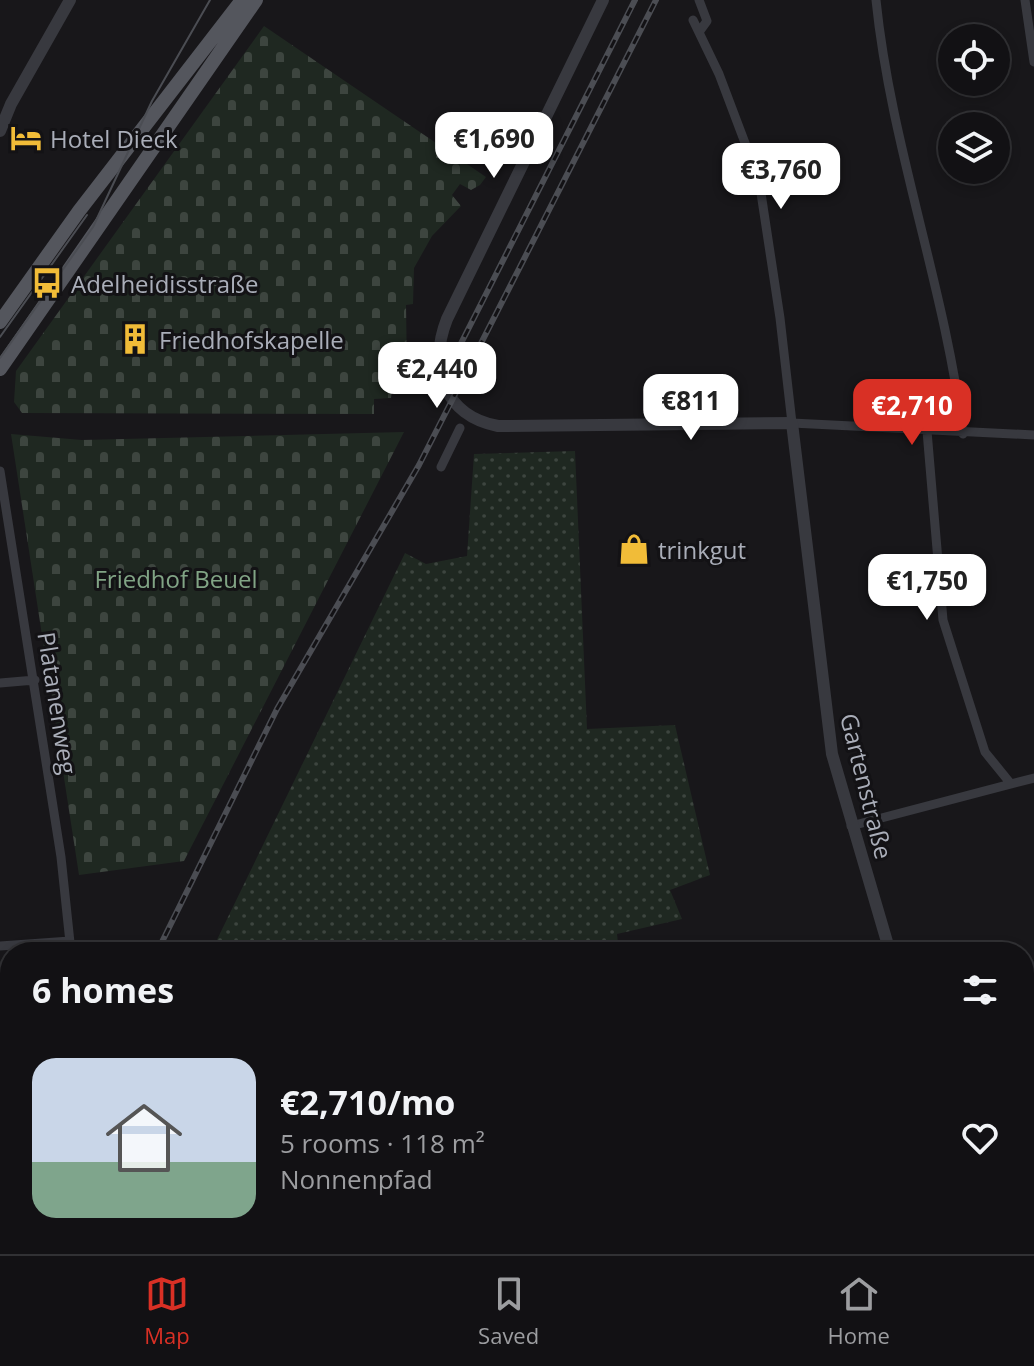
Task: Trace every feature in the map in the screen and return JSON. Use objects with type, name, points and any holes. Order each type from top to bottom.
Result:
[{"type":"main road","points":[[0,322],[79,211],[242,0]]},
{"type":"main road","points":[[0,369],[256,0]]},
{"type":"street","points":[[0,128],[70,0]]},
{"type":"street","points":[[603,0],[447,319],[437,359],[447,393],[461,410],[476,419],[509,427],[792,423],[963,434],[1034,435]]},
{"type":"street","points":[[699,0],[707,21],[699,32]]},
{"type":"street","points":[[876,0],[895,108],[954,362],[963,434]]},
{"type":"street","points":[[1025,0],[1034,62]]},
{"type":"street","name":"Gartenstraße","points":[[693,20],[759,180],[777,290],[827,718],[851,826],[887,942]]},
{"type":"street","points":[[441,467],[460,428]]},
{"type":"street","points":[[927,431],[943,620],[985,752],[1011,784]]},
{"type":"street","name":"Platanenweg","points":[[0,471],[35,680],[70,942]]},
{"type":"street","points":[[0,683],[35,680]]},
{"type":"street","points":[[851,826],[1034,778]]},
{"type":"green space","points":[[264,26],[486,177],[471,190],[460,184],[452,195],[461,206],[432,236],[414,268],[413,304],[406,305],[407,373],[403,382],[392,390],[391,398],[374,399],[374,414],[22,413],[14,402],[16,371]]},
{"type":"green space","name":"Friedhof Beuel","points":[[404,432],[184,861],[79,875],[11,434],[82,440]]},
{"type":"green space","points":[[575,451],[587,729],[675,725],[710,875],[670,890],[682,919],[617,934],[618,942],[216,942],[405,553],[426,564],[467,556],[474,454]]},
{"type":"tram line","points":[[0,358],[93,227],[152,101],[210,0]]},
{"type":"tram line","points":[[0,337],[87,215]]},
{"type":"railway","points":[[448,369],[635,0]]},
{"type":"railway","points":[[162,942],[277,709],[419,465],[656,0]]},
{"type":"place","name":"Hotel Dieck","points":[[26,138]]},
{"type":"place","name":"Adelheidisstraße","points":[[47,283]]},
{"type":"place","name":"Friedhofskapelle","points":[[135,339]]},
{"type":"place","name":"trinkgut","points":[[634,549]]}]
